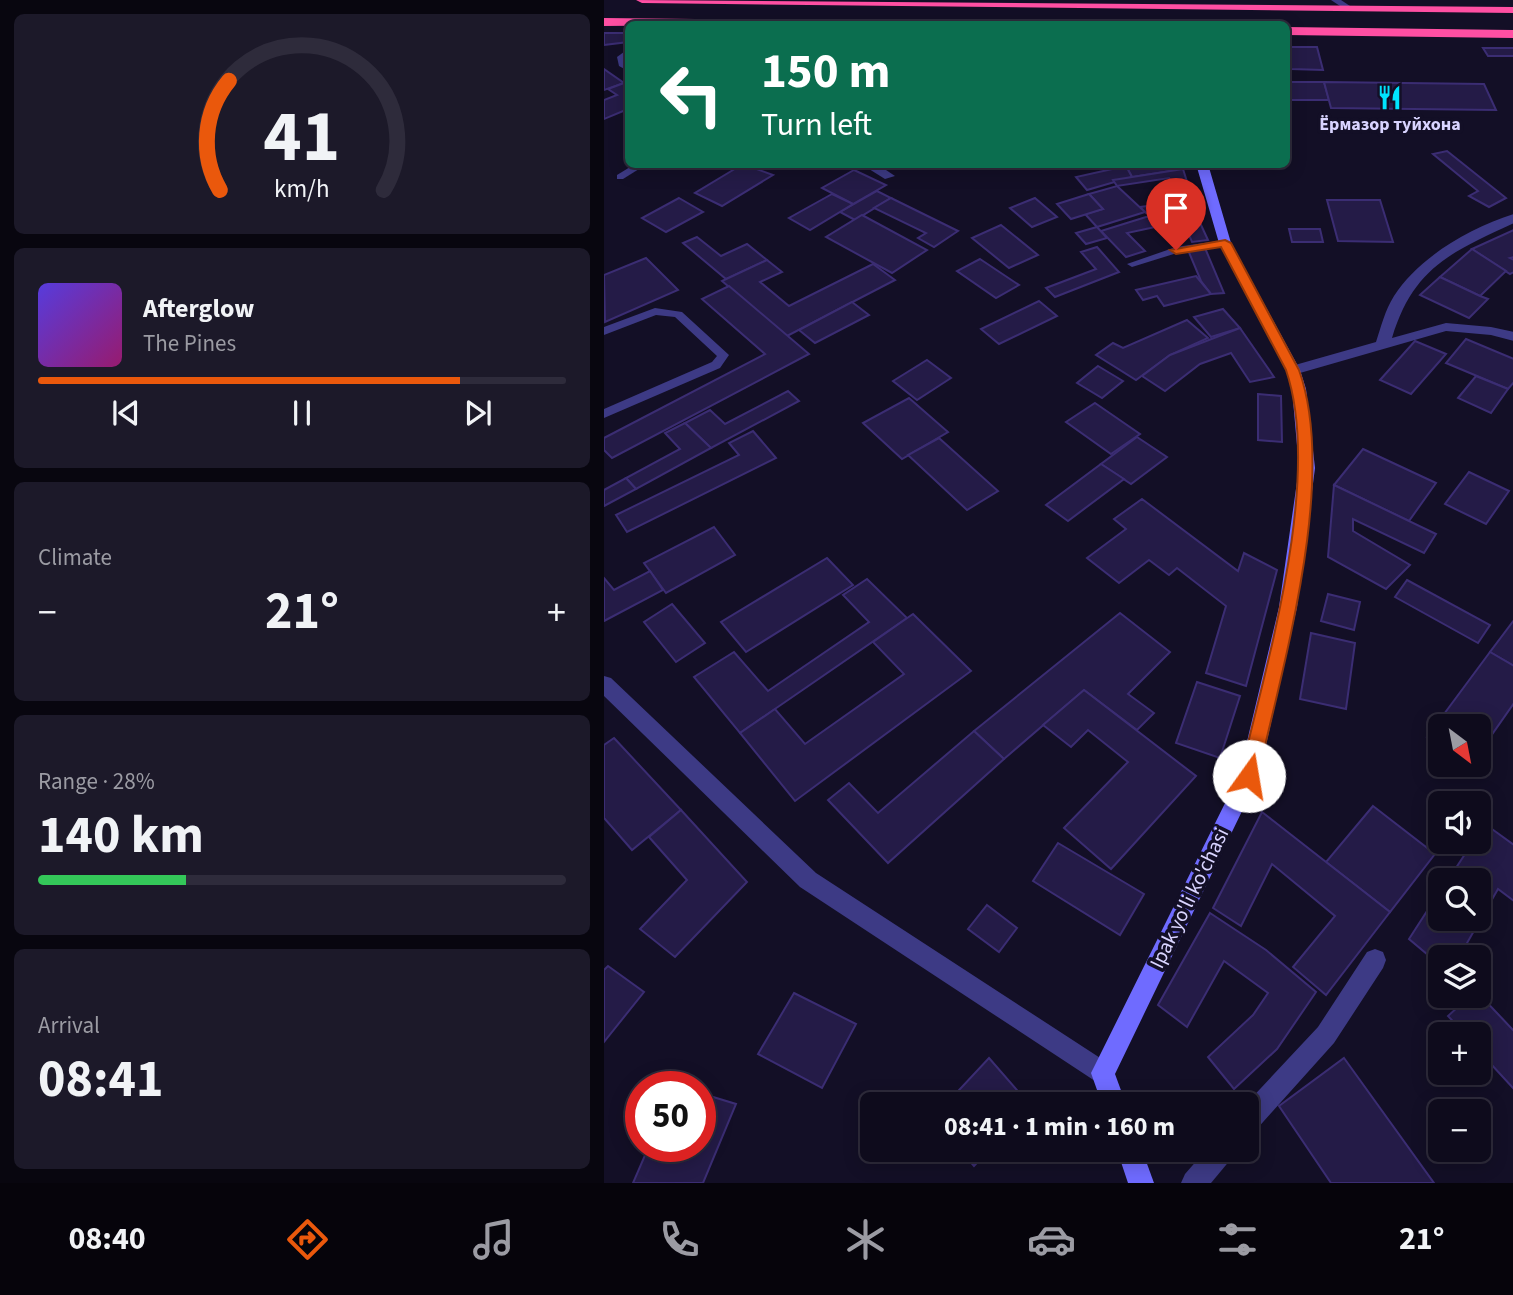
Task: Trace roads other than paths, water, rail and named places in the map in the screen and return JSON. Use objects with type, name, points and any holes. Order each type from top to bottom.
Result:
[{"type":"highway","points":[[642,0],[1054,3],[1172,11],[1214,4],[1350,8],[1407,4],[1513,10]]},
{"type":"highway","points":[[604,22],[625,23]]},
{"type":"highway","points":[[1290,31],[1513,34]]},
{"type":"main road","name":"Ipak yo'li ko'chasi","points":[[1103,1073],[1249,776],[1288,607],[1307,468],[1299,388],[1293,370],[1225,243],[1202,168]]},
{"type":"main road","points":[[1103,1073],[1110,1092]]},
{"type":"main road","points":[[1134,1162],[1141,1183]]},
{"type":"street","points":[[874,168],[889,176]]},
{"type":"street","points":[[1383,343],[1399,298],[1420,271],[1468,239],[1513,218]]},
{"type":"street","points":[[1293,370],[1446,327],[1491,331],[1513,337]]},
{"type":"street","points":[[604,684],[808,880],[1103,1073]]},
{"type":"street","points":[[1259,1108],[1326,1035],[1375,960]]},
{"type":"street","points":[[1194,1183],[1212,1162]]},
{"type":"lane","points":[[1336,0],[1350,8]]},
{"type":"lane","points":[[620,177],[636,168]]},
{"type":"lane","points":[[1132,264],[1176,250],[1225,243]]},
{"type":"lane","points":[[604,331],[655,312],[678,314],[723,355],[717,365],[604,414]]},
{"type":"place","name":"Ёрмазор туйхона","points":[[1390,97]]}]
